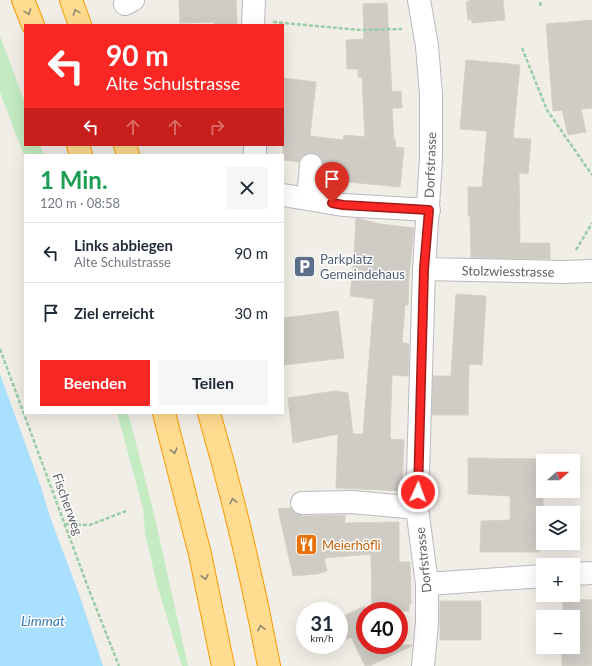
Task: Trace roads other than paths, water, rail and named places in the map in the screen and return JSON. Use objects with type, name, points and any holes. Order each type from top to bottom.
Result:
[{"type":"highway","points":[[23,0],[33,24]]},
{"type":"highway","points":[[71,0],[80,24]]},
{"type":"highway","points":[[164,414],[200,554],[224,666]]},
{"type":"highway","points":[[209,414],[224,464],[269,666]]},
{"type":"street","points":[[253,23],[254,0]]},
{"type":"street","name":"Dorfstrasse","points":[[419,0],[424,28],[431,95],[431,158],[429,210],[424,269],[417,508],[427,584],[427,622],[423,666]]},
{"type":"street","points":[[308,199],[311,166]]},
{"type":"street","points":[[284,195],[343,205],[429,210]]},
{"type":"street","name":"Stolzwiesstrasse","points":[[424,269],[562,272],[592,271]]},
{"type":"street","points":[[302,503],[352,502],[417,508]]},
{"type":"street","points":[[580,574],[592,573]]},
{"type":"street","points":[[427,584],[536,576]]},
{"type":"water","name":"Limmat","points":[[0,374],[41,487],[50,517],[79,594],[103,666],[0,666]]},
{"type":"place","name":"Parkplatz Gemeindehaus","points":[[304,266]]},
{"type":"place","name":"Meierhöfli","points":[[306,545]]}]
